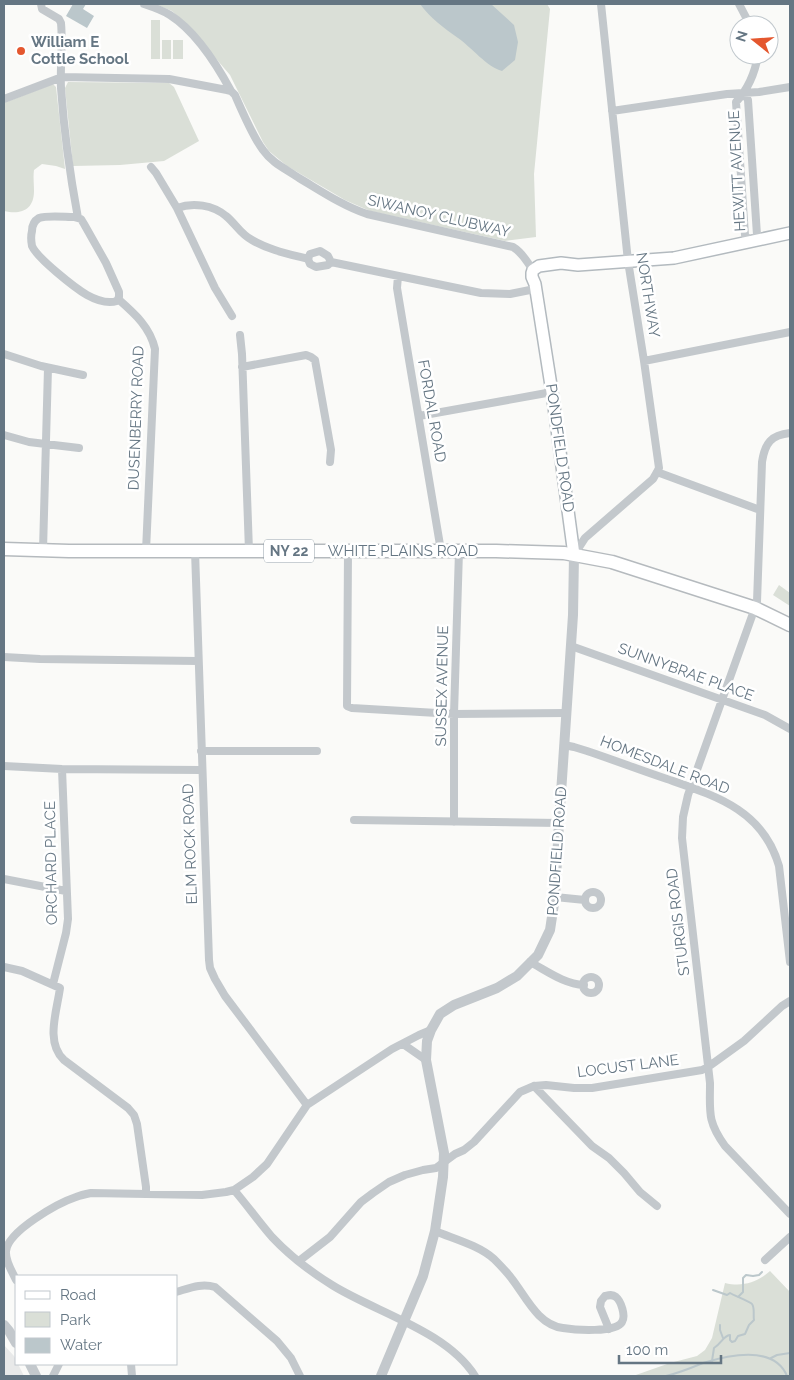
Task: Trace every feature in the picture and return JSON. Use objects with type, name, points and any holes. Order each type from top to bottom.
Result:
[{"type":"main road","points":[[534,270],[537,266],[561,263],[578,265],[674,258],[790,233]]},
{"type":"main road","points":[[535,286],[538,278],[546,272],[563,270],[578,265]]},
{"type":"main road","name":"PONDFIELD ROAD","points":[[534,270],[532,277],[552,392],[574,555]]},
{"type":"main road","name":"WHITE PLAINS ROAD","points":[[4,549],[348,552],[529,551],[574,555],[628,567],[755,608],[790,625]]},
{"type":"street","points":[[41,4],[42,9],[59,19],[61,23],[61,86],[69,166],[78,218],[84,224],[106,263],[119,292],[118,299],[114,302],[106,302],[87,294],[50,266],[33,248],[32,225],[38,219],[78,218]]},
{"type":"street","name":"SIWANOY CLUBWAY","points":[[144,4],[168,14],[205,51],[223,76],[230,92],[235,95],[262,150],[280,166],[356,211],[513,247],[524,255],[534,270]]},
{"type":"street","name":"NORTHWAY","points":[[601,4],[628,261],[658,461],[657,472]]},
{"type":"street","name":"HEWITT AVENUE","points":[[744,93],[748,100],[757,235],[751,242],[745,235],[736,102],[752,79],[756,65]]},
{"type":"street","points":[[4,99],[62,77],[182,80],[230,92]]},
{"type":"street","points":[[612,111],[790,87]]},
{"type":"street","points":[[151,167],[177,208],[215,288],[232,316]]},
{"type":"street","points":[[177,208],[192,204],[210,208],[226,216],[253,242],[283,253],[308,259]]},
{"type":"street","points":[[308,259],[310,254],[320,251],[328,256],[331,262]]},
{"type":"street","points":[[308,259],[310,264],[316,268],[328,265],[331,262],[481,293],[510,294],[535,286]]},
{"type":"street","name":"FORDAL ROAD","points":[[398,276],[397,288],[441,551]]},
{"type":"street","name":"DUSENBERRY ROAD","points":[[118,299],[146,325],[153,340],[146,551]]},
{"type":"street","points":[[644,361],[790,332]]},
{"type":"street","points":[[240,335],[249,551]]},
{"type":"street","points":[[4,354],[48,368],[83,376]]},
{"type":"street","points":[[242,366],[306,356],[315,360],[331,450],[330,462]]},
{"type":"street","points":[[43,550],[48,368]]},
{"type":"street","points":[[419,416],[552,392]]},
{"type":"street","name":"STURGIS ROAD","points":[[790,433],[775,436],[766,447],[762,462],[757,602],[691,787],[683,817],[682,838],[710,1083],[710,1115],[717,1136],[735,1158],[790,1214]]},
{"type":"street","points":[[4,435],[16,439],[79,448]]},
{"type":"street","points":[[574,555],[585,538],[650,481],[657,472],[760,510]]},
{"type":"street","name":"ELM ROCK ROAD","points":[[194,551],[210,968],[225,996],[308,1105]]},
{"type":"street","name":"SUSSEX AVENUE","points":[[454,822],[454,714],[458,551]]},
{"type":"street","points":[[348,552],[347,706],[352,708],[454,714],[566,713]]},
{"type":"street","name":"PONDFIELD ROAD","points":[[381,1376],[423,1276],[435,1230],[444,1163],[426,1060],[427,1042],[431,1030],[440,1014],[454,1005],[497,988],[518,976],[538,954],[550,930],[555,896],[571,646],[574,555]]},
{"type":"street","name":"SUNNYBRAE PLACE","points":[[571,646],[766,715],[790,729]]},
{"type":"street","points":[[4,657],[198,661]]},
{"type":"street","name":"HOMESDALE ROAD","points":[[564,746],[587,751],[691,787],[720,798],[746,815],[766,836],[775,852],[787,902],[790,962]]},
{"type":"street","points":[[201,751],[316,752]]},
{"type":"street","points":[[4,766],[62,769],[201,770]]},
{"type":"street","name":"ORCHARD PLACE","points":[[62,769],[68,918],[56,986],[53,1034],[56,1050],[64,1060],[128,1108],[134,1115],[137,1124],[146,1194]]},
{"type":"street","points":[[354,820],[559,823]]},
{"type":"street","points":[[4,879],[66,892]]},
{"type":"street","points":[[555,896],[585,900]]},
{"type":"street","points":[[530,962],[562,980],[584,985]]},
{"type":"street","points":[[4,967],[22,971],[56,986]]},
{"type":"street","name":"LOCUST LANE","points":[[300,1261],[330,1237],[361,1202],[373,1192],[405,1175],[436,1168],[474,1142],[520,1092],[534,1086],[546,1085],[592,1088],[702,1070],[744,1041],[790,1000]]},
{"type":"street","points":[[15,1278],[7,1261],[6,1251],[9,1241],[28,1224],[59,1205],[77,1196],[91,1193],[214,1194],[234,1190],[253,1177],[267,1164],[308,1105],[369,1063],[392,1049],[431,1030]]},
{"type":"street","points":[[403,1044],[426,1060]]},
{"type":"street","points":[[534,1086],[592,1146],[609,1158],[640,1192],[657,1206]]},
{"type":"street","points":[[234,1190],[273,1238],[300,1261],[332,1285],[433,1338],[462,1359],[475,1376]]},
{"type":"street","points":[[435,1230],[481,1250],[494,1259],[511,1277],[537,1314],[546,1322],[563,1328],[586,1331],[609,1329]]},
{"type":"street","points":[[765,1260],[790,1237]]},
{"type":"street","points":[[178,1291],[199,1285],[215,1287],[252,1321],[278,1341],[291,1358],[300,1376]]},
{"type":"street","points":[[4,1325],[15,1342]]},
{"type":"street","points":[[4,1333],[15,1343]]},
{"type":"shaded area","points":[[4,1345],[14,1356],[15,1365],[18,1365],[24,1376],[4,1376]]},
{"type":"green space","points":[[155,4],[547,4],[550,9],[534,174],[536,237],[505,241],[370,211],[345,200],[287,166],[269,151],[263,142],[230,75],[188,26],[172,11]]},
{"type":"green space","points":[[151,20],[160,20],[160,59],[151,59]]},
{"type":"green space","points":[[162,40],[171,40],[171,59],[162,59]]},
{"type":"green space","points":[[173,40],[183,40],[183,59],[173,59]]},
{"type":"green space","points":[[68,82],[169,83],[174,87],[199,141],[164,161],[120,165],[73,166],[65,88]]},
{"type":"green space","points":[[53,84],[56,87],[65,169],[42,164],[34,170],[34,191],[32,203],[29,207],[16,212],[4,211],[4,103]]},
{"type":"green space","points":[[779,585],[790,593],[790,606],[773,595]]},
{"type":"green space","points":[[770,1271],[790,1292],[790,1376],[633,1376],[697,1356],[705,1350],[712,1338],[725,1283],[749,1283]]},
{"type":"water","points":[[73,4],[86,4],[83,9],[94,16],[87,28],[66,16]]},
{"type":"water","points":[[420,4],[491,4],[514,25],[518,42],[515,60],[502,71],[496,69],[428,14]]},
{"type":"waterway","points":[[738,1297],[743,1292],[743,1278],[746,1275],[759,1275],[762,1272]]},
{"type":"waterway","points":[[712,1361],[714,1348],[724,1338],[730,1335],[730,1340],[732,1342],[735,1341],[738,1336],[745,1334],[749,1325],[754,1320],[751,1303],[730,1293],[727,1295],[713,1290]]},
{"type":"waterway","points":[[720,1325],[723,1338]]},
{"type":"waterway","points":[[771,1358],[790,1353]]},
{"type":"waterway","points":[[666,1376],[703,1363],[738,1355],[762,1356],[772,1360],[781,1366],[787,1376]]},
{"type":"place","name":"William E Cottle School","points":[[21,51]]}]
